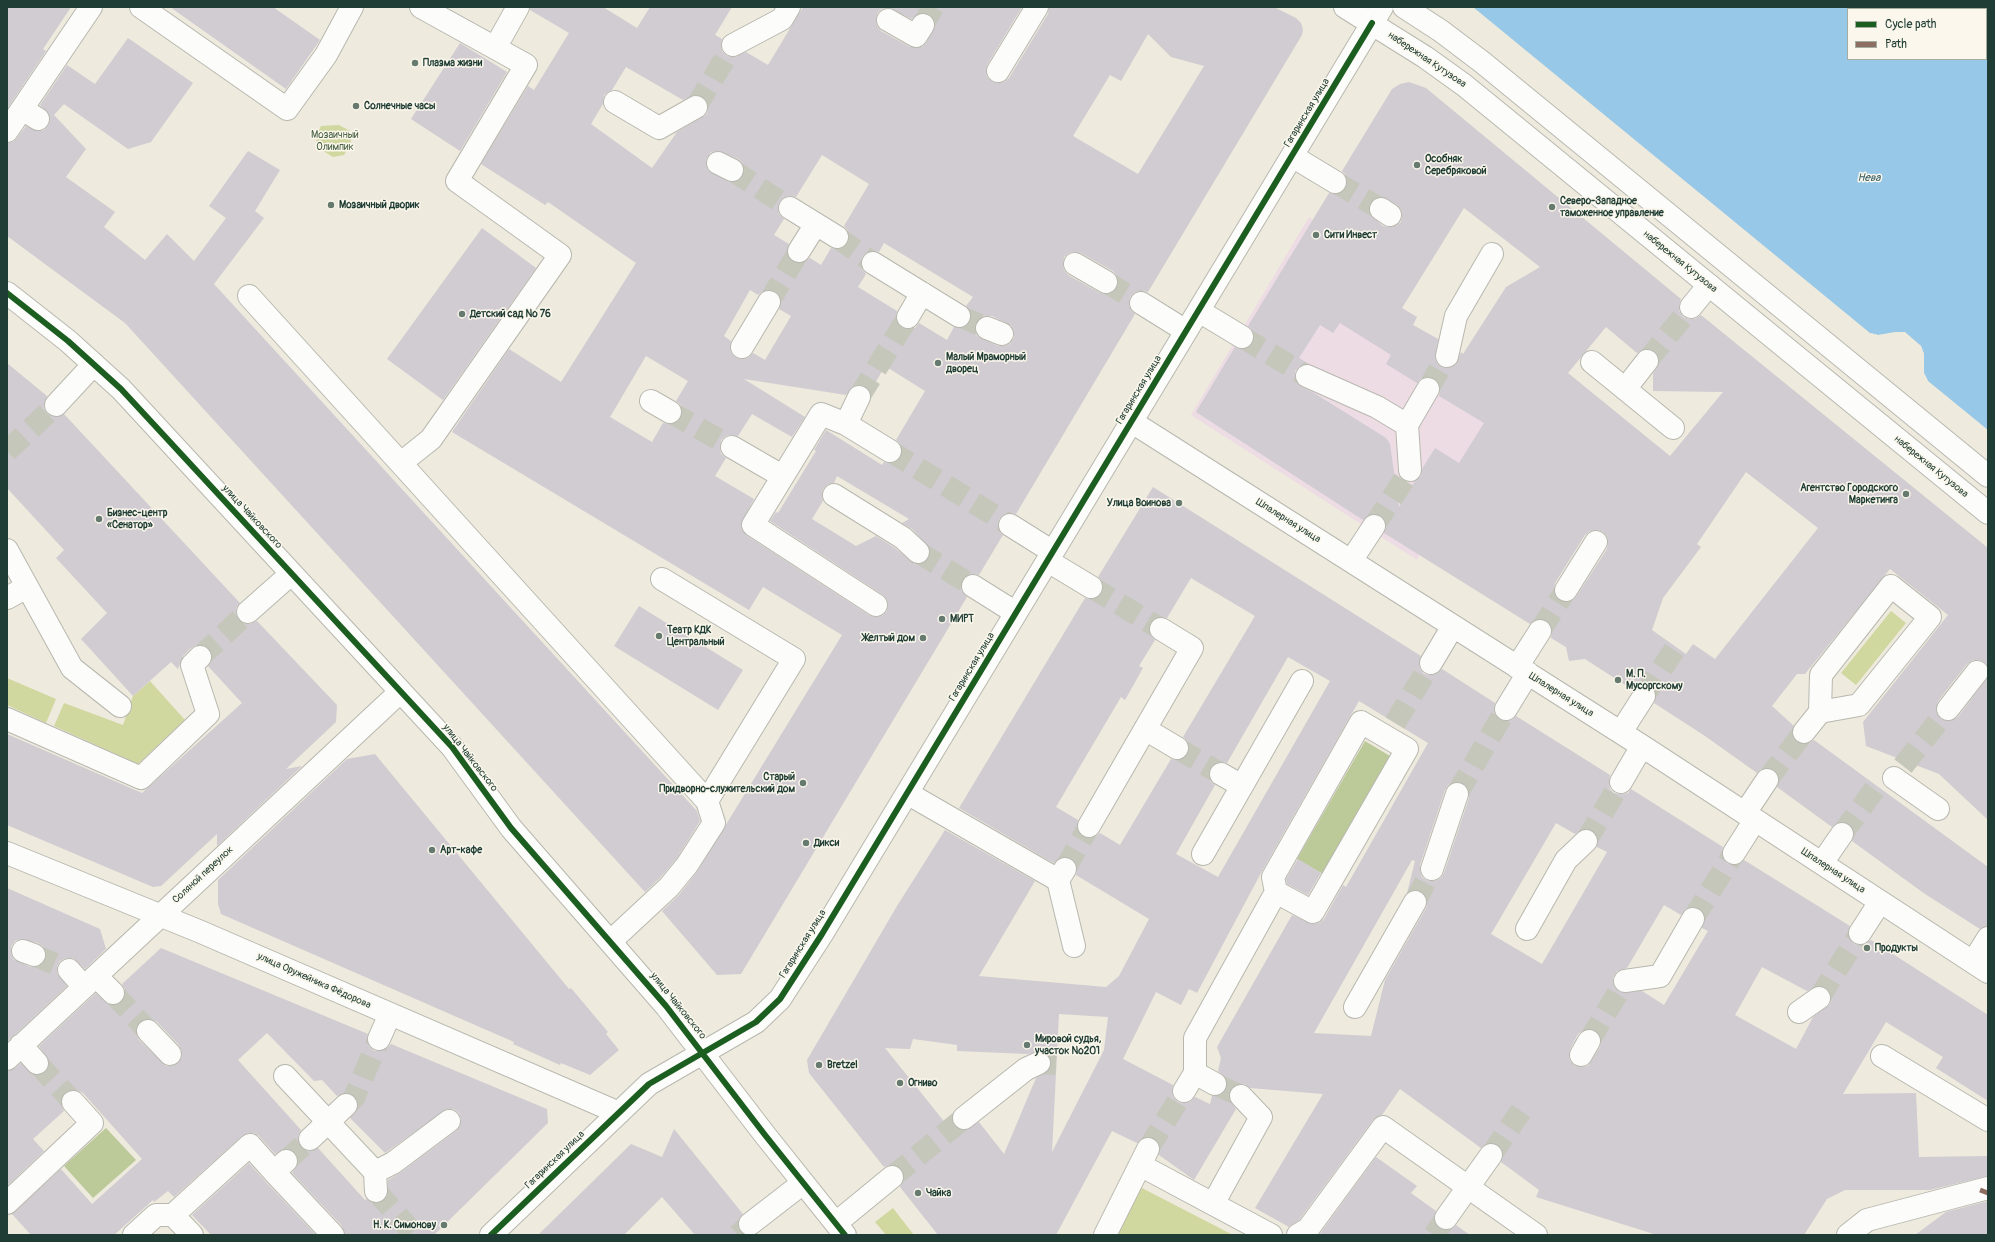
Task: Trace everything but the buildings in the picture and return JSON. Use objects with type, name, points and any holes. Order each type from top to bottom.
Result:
[{"type":"street","points":[[18,119],[91,7]]},
{"type":"street","points":[[141,7],[287,109],[326,55],[350,8]]},
{"type":"street","points":[[401,463],[431,439],[560,255],[457,181],[526,65],[421,7]]},
{"type":"street","points":[[495,48],[518,7]]},
{"type":"street","points":[[733,45],[782,19],[789,7]]},
{"type":"street","points":[[998,71],[1037,7]]},
{"type":"street","name":"набережная Кутузова","points":[[1345,7],[1377,15],[1425,57],[1464,85],[1988,513]]},
{"type":"street","points":[[1404,7],[1441,31],[1482,62],[1988,476]]},
{"type":"street","name":"Гагаринская улица","points":[[491,1235],[649,1084],[756,1022],[780,998],[822,934],[1377,15]]},
{"type":"street","points":[[888,20],[916,36],[923,24]]},
{"type":"street","points":[[615,102],[659,128],[696,107]]},
{"type":"street","points":[[1292,156],[1335,182]]},
{"type":"street","points":[[790,208],[837,237]]},
{"type":"street","points":[[799,251],[816,224]]},
{"type":"street","points":[[1447,356],[1456,316],[1492,254]]},
{"type":"street","points":[[873,263],[960,316]]},
{"type":"street","points":[[1076,264],[1106,282]]},
{"type":"street","points":[[1691,307],[1708,285]]},
{"type":"street","name":"улица Чайковского","points":[[7,293],[94,364],[121,390],[452,747],[511,828],[660,998],[840,1229]]},
{"type":"street","points":[[908,317],[922,293]]},
{"type":"street","points":[[249,296],[708,801],[714,823],[687,865],[669,887],[611,941]]},
{"type":"street","points":[[742,347],[769,302]]},
{"type":"street","points":[[1141,303],[1186,331]]},
{"type":"street","points":[[1199,311],[1242,337]]},
{"type":"street","points":[[1625,389],[1647,361]]},
{"type":"street","points":[[1592,362],[1673,428]]},
{"type":"street","points":[[56,406],[94,364]]},
{"type":"street","points":[[1307,376],[1377,406],[1407,425]]},
{"type":"street","points":[[1410,470],[1407,425],[1428,389]]},
{"type":"street","points":[[846,424],[859,397]]},
{"type":"street","points":[[651,401],[670,412]]},
{"type":"street","points":[[876,605],[753,525],[821,414],[846,424],[890,451]]},
{"type":"street","name":"Шпалерная улица","points":[[1132,422],[1642,746],[1981,967]]},
{"type":"street","points":[[732,447],[782,476]]},
{"type":"street","points":[[834,495],[903,538],[918,552]]},
{"type":"street","points":[[1010,525],[1091,587]]},
{"type":"street","points":[[1351,561],[1374,526]]},
{"type":"street","points":[[1566,590],[1596,542]]},
{"type":"street","points":[[7,550],[72,668],[120,706]]},
{"type":"street","points":[[248,612],[291,574]]},
{"type":"street","points":[[662,579],[794,659],[708,801]]},
{"type":"street","points":[[973,586],[1016,613]]},
{"type":"street","points":[[1804,732],[1820,712],[1821,675],[1891,586],[1930,617],[1859,705],[1820,712]]},
{"type":"street","points":[[7,598],[27,587]]},
{"type":"street","points":[[1431,663],[1453,626]]},
{"type":"street","points":[[1089,826],[1192,648],[1161,629]]},
{"type":"street","points":[[1506,709],[1540,631]]},
{"type":"street","points":[[7,719],[141,778],[208,714],[192,665],[200,657]]},
{"type":"street","points":[[1948,709],[1977,672]]},
{"type":"street","points":[[1203,854],[1302,681]]},
{"type":"street","name":"Соляной переулок","points":[[12,1052],[400,692]]},
{"type":"street","points":[[1620,732],[1644,696]]},
{"type":"street","points":[[1215,1084],[1190,1082],[1195,1038],[1276,892],[1273,877],[1361,722],[1391,730],[1407,749],[1313,912],[1276,892]]},
{"type":"street","points":[[1145,729],[1177,748]]},
{"type":"street","points":[[1621,782],[1642,746]]},
{"type":"street","points":[[1221,774],[1242,786]]},
{"type":"street","points":[[1891,777],[1938,809]]},
{"type":"street","points":[[1734,853],[1767,780]]},
{"type":"street","points":[[907,793],[1061,875],[1074,946]]},
{"type":"street","points":[[1432,869],[1457,794]]},
{"type":"street","points":[[1822,864],[1842,834]]},
{"type":"street","points":[[1527,929],[1566,860],[1586,841]]},
{"type":"street","name":"улица Оружейника Фёдорова","points":[[7,853],[160,916],[619,1113]]},
{"type":"street","points":[[1355,1008],[1415,902]]},
{"type":"street","points":[[1860,933],[1880,902]]},
{"type":"street","points":[[1626,982],[1660,976],[1693,919]]},
{"type":"street","points":[[1981,967],[1988,938]]},
{"type":"street","points":[[69,970],[112,993]]},
{"type":"street","points":[[1799,1012],[1819,998]]},
{"type":"street","points":[[380,1039],[390,1014]]},
{"type":"street","points":[[148,1031],[170,1054]]},
{"type":"street","points":[[12,1052],[37,1063]]},
{"type":"street","points":[[1882,1056],[1988,1120]]},
{"type":"street","points":[[964,1118],[1026,1069],[1039,1063]]},
{"type":"street","points":[[284,1076],[328,1122],[375,1181],[393,1163],[449,1121]]},
{"type":"street","points":[[1213,1204],[1261,1117],[1241,1096]]},
{"type":"street","points":[[7,1203],[92,1123],[73,1102]]},
{"type":"street","points":[[310,1139],[346,1105]]},
{"type":"street","points":[[1298,1235],[1308,1229],[1383,1127],[1536,1235]]},
{"type":"street","points":[[134,1235],[156,1216],[173,1215],[250,1145],[280,1166],[333,1235]]},
{"type":"street","points":[[1446,1218],[1490,1155]]},
{"type":"street","points":[[1105,1235],[1144,1157],[1213,1204],[1271,1235]]},
{"type":"street","points":[[840,1229],[892,1177]]},
{"type":"street","points":[[750,1224],[803,1183]]},
{"type":"street","points":[[1848,1235],[1867,1220],[1988,1188]]},
{"type":"street","points":[[173,1215],[192,1235]]},
{"type":"shaded area","points":[[1309,217],[1351,244],[1337,268],[1417,317],[1413,325],[1440,340],[1434,350],[1458,362],[1438,395],[1466,412],[1490,413],[1417,560],[1191,415]]},
{"type":"green space","name":"Мозаичный Олимпик","points":[[339,125],[350,131],[351,143],[344,155],[333,157],[320,149],[315,138],[321,126]]},
{"type":"green space","points":[[1891,611],[1906,623],[1856,685],[1841,673]]},
{"type":"green space","points":[[7,678],[56,699],[46,723],[7,705]]},
{"type":"green space","points":[[150,681],[185,720],[138,764],[54,726],[64,703],[123,725],[133,696]]},
{"type":"green space","points":[[1365,741],[1390,756],[1323,874],[1297,859]]},
{"type":"green space","points":[[106,1128],[136,1160],[93,1198],[64,1166]]},
{"type":"green space","points":[[1140,1187],[1233,1235],[1117,1235]]},
{"type":"green space","points":[[893,1208],[914,1235],[886,1235],[875,1222]]},
{"type":"water","name":"Нева","points":[[1473,7],[1988,7],[1988,430],[1928,381],[1924,373],[1924,354],[1921,346],[1904,333],[1878,335],[1870,333]]},
{"type":"pier","points":[[1905,332],[1921,346],[1924,354],[1924,373],[1928,381],[1922,373],[1922,354],[1920,347],[1904,334],[1878,337],[1870,333],[1878,335]]},
{"type":"tunnel","points":[[923,25],[933,7]]},
{"type":"tunnel","points":[[696,107],[733,45]]},
{"type":"tunnel","points":[[732,170],[790,208]]},
{"type":"tunnel","points":[[1335,182],[1381,209]]},
{"type":"tunnel","points":[[837,237],[873,263]]},
{"type":"tunnel","points":[[769,302],[799,251]]},
{"type":"tunnel","points":[[1106,282],[1141,303]]},
{"type":"tunnel","points":[[1647,361],[1691,307]]},
{"type":"tunnel","points":[[959,316],[987,328]]},
{"type":"tunnel","points":[[859,397],[908,317]]},
{"type":"tunnel","points":[[1242,337],[1307,376]]},
{"type":"tunnel","points":[[1428,389],[1447,356]]},
{"type":"tunnel","points":[[7,451],[56,405]]},
{"type":"tunnel","points":[[670,412],[732,447]]},
{"type":"tunnel","points":[[890,451],[1010,525]]},
{"type":"tunnel","points":[[1374,526],[1410,470]]},
{"type":"tunnel","points":[[918,552],[973,586]]},
{"type":"tunnel","points":[[1091,587],[1161,629]]},
{"type":"tunnel","points":[[1540,631],[1566,590]]},
{"type":"tunnel","points":[[200,657],[248,612]]},
{"type":"tunnel","points":[[1644,696],[1676,647]]},
{"type":"tunnel","points":[[1395,723],[1431,663]]},
{"type":"tunnel","points":[[1457,794],[1506,709]]},
{"type":"tunnel","points":[[1903,766],[1948,709]]},
{"type":"tunnel","points":[[1767,780],[1804,732]]},
{"type":"tunnel","points":[[1177,748],[1221,774]]},
{"type":"tunnel","points":[[1586,841],[1621,782]]},
{"type":"tunnel","points":[[1842,834],[1877,786]]},
{"type":"tunnel","points":[[1065,869],[1089,826]]},
{"type":"tunnel","points":[[1693,919],[1734,853]]},
{"type":"tunnel","points":[[1415,902],[1432,869]]},
{"type":"tunnel","points":[[1819,998],[1860,933]]},
{"type":"tunnel","points":[[34,955],[69,970]]},
{"type":"tunnel","points":[[1589,1041],[1625,981]]},
{"type":"tunnel","points":[[113,993],[148,1031]]},
{"type":"tunnel","points":[[346,1105],[354,1098],[379,1039]]},
{"type":"tunnel","points":[[37,1063],[73,1102]]},
{"type":"tunnel","points":[[1039,1063],[1056,1064]]},
{"type":"tunnel","points":[[1215,1084],[1241,1096]]},
{"type":"tunnel","points":[[1148,1149],[1184,1091]]},
{"type":"tunnel","points":[[1491,1155],[1521,1111]]},
{"type":"tunnel","points":[[892,1177],[964,1118]]},
{"type":"tunnel","points":[[286,1161],[310,1139]]},
{"type":"tunnel","points":[[376,1191],[415,1235]]},
{"type":"tunnel","points":[[1434,1235],[1446,1218]]},
{"type":"tunnel","points":[[738,1235],[750,1224]]},
{"type":"marked path","points":[[1980,1190],[1988,1193]]},
{"type":"cycle path","points":[[491,1235],[649,1084],[756,1022],[780,999],[822,934],[1372,23]]},
{"type":"cycle path","points":[[7,293],[68,341],[121,389],[452,747],[511,828],[666,1006],[765,1135],[845,1235]]},
{"type":"place","name":"Плазма жизни","points":[[415,63]]},
{"type":"place","name":"Солнечные часы","points":[[356,106]]},
{"type":"place","name":"Особняк Серебряковой","points":[[1417,165]]},
{"type":"place","name":"Мозаичный дворик","points":[[331,205]]},
{"type":"place","name":"Северо-Западное таможенное управление","points":[[1552,207]]},
{"type":"place","name":"Сити Инвест","points":[[1316,235]]},
{"type":"place","name":"Детский сад № 76","points":[[462,314]]},
{"type":"place","name":"Малый Мраморный дворец","points":[[938,363]]},
{"type":"place","name":"Агентство Городского Маркетинга","points":[[1906,494]]},
{"type":"place","name":"Улица Воинова","points":[[1179,503]]},
{"type":"place","name":"Бизнес-центр «Сенатор»","points":[[99,519]]},
{"type":"place","name":"МИРТ","points":[[942,619]]},
{"type":"place","name":"Театр КДК Центральный","points":[[659,636]]},
{"type":"place","name":"Желтый дом","points":[[923,638]]},
{"type":"place","name":"М. П. Мусоргскому","points":[[1618,680]]},
{"type":"place","name":"Старый Придворно-служительский дом","points":[[803,783]]},
{"type":"place","name":"Дикси","points":[[806,843]]},
{"type":"place","name":"Арт-кафе","points":[[432,850]]},
{"type":"place","name":"Продукты","points":[[1867,948]]},
{"type":"place","name":"Мировой судья, участок №201","points":[[1027,1045]]},
{"type":"place","name":"Bretzel","points":[[819,1065]]},
{"type":"place","name":"Огниво","points":[[900,1083]]},
{"type":"place","name":"Чайка","points":[[918,1193]]},
{"type":"place","name":"Н. К. Симонову","points":[[444,1225]]}]
